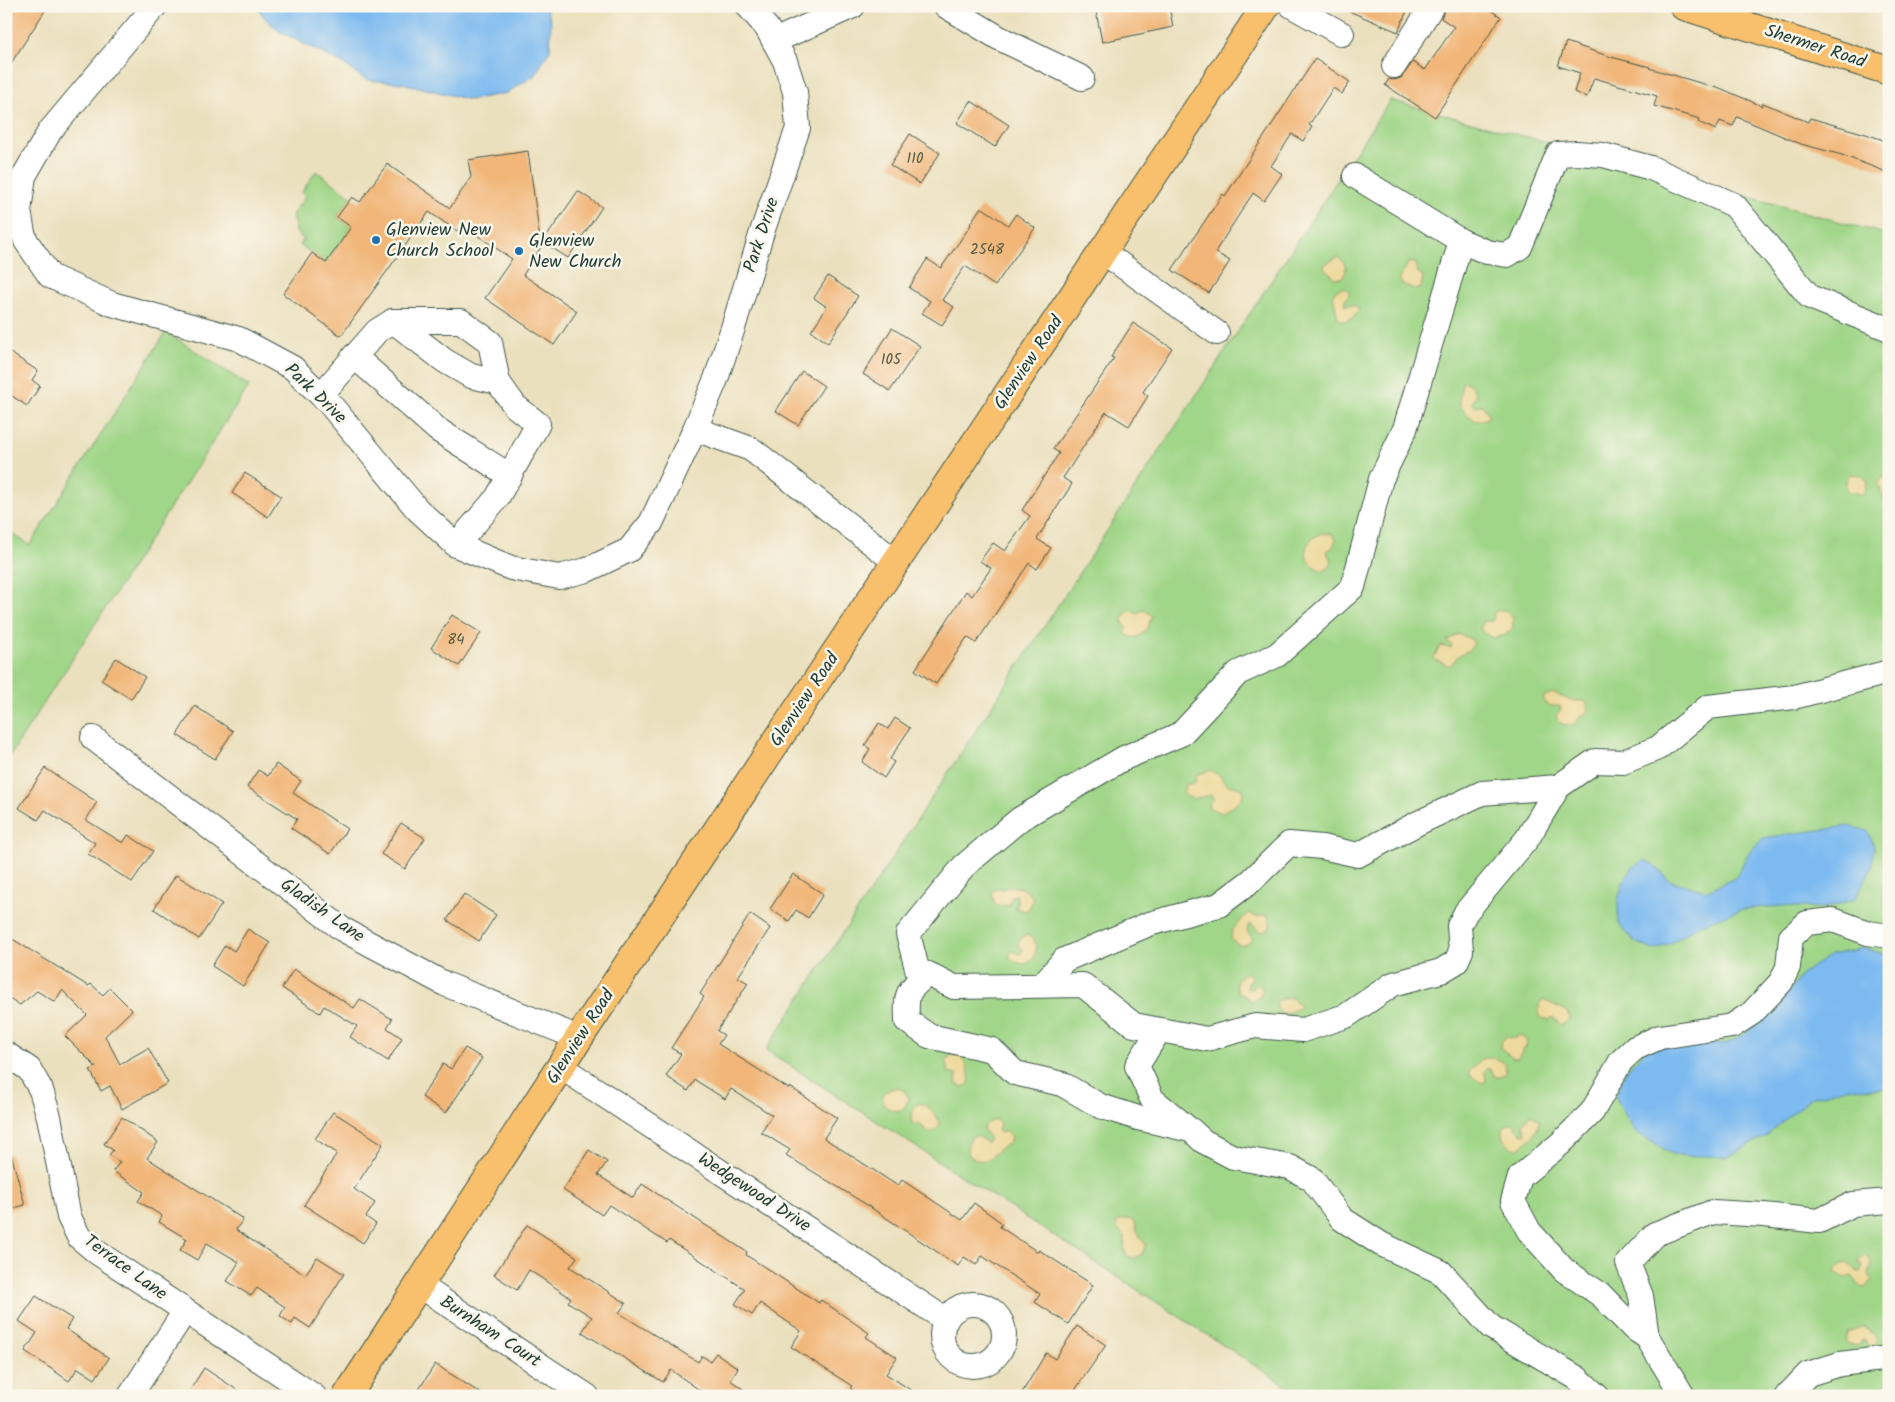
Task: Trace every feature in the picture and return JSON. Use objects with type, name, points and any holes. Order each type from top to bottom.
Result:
[{"type":"main road","name":"Glenview Road","points":[[347,1396],[579,1038],[1266,6]]},
{"type":"main road","name":"Shermer Road","points":[[1684,6],[1725,12],[1889,71]]},
{"type":"street","name":"Park Drive","points":[[155,6],[50,131],[24,176],[20,211],[23,233],[26,241],[50,276],[112,304],[239,339],[293,368],[321,395],[416,509],[456,545],[511,568],[559,577],[587,570],[629,550],[651,524],[716,379],[733,328],[762,232],[798,128],[795,92],[785,61],[767,28],[748,6]]},
{"type":"street","points":[[774,41],[853,6]]},
{"type":"street","points":[[946,6],[999,38],[1082,78]]},
{"type":"street","points":[[1292,6],[1342,34]]},
{"type":"street","points":[[1394,66],[1432,6]]},
{"type":"street","points":[[1355,176],[1461,241],[1487,252],[1507,256],[1520,246],[1558,154],[1577,152],[1603,155],[1651,168],[1734,205],[1810,297],[1889,329]]},
{"type":"street","points":[[920,980],[908,934],[964,866],[1020,819],[1124,758],[1182,734],[1238,672],[1277,655],[1354,587],[1381,479],[1405,429],[1461,241]]},
{"type":"street","points":[[1103,252],[1217,333]]},
{"type":"street","points":[[321,395],[377,331],[393,321],[461,321],[490,342],[498,382],[515,406],[538,424],[497,498],[456,545]]},
{"type":"street","points":[[393,321],[454,366],[471,376],[498,382]]},
{"type":"street","points":[[354,356],[438,430],[510,476]]},
{"type":"street","points":[[695,429],[751,450],[896,562]]},
{"type":"street","points":[[1191,1130],[1138,1118],[1100,1106],[1062,1084],[1015,1073],[992,1050],[929,1036],[907,1021],[906,1002],[912,986],[928,974],[954,987],[1083,984],[1134,1025],[1207,1039],[1255,1026],[1303,1030],[1346,1016],[1393,984],[1441,971],[1456,962],[1461,951],[1459,926],[1466,912],[1527,840],[1558,787],[1595,761],[1623,762],[1658,748],[1708,707],[1794,697],[1889,672]]},
{"type":"street","name":"Gladish Lane","points":[[93,738],[342,929],[445,984],[579,1038]]},
{"type":"street","points":[[1043,984],[1064,960],[1149,924],[1219,905],[1251,881],[1289,844],[1322,847],[1358,855],[1418,823],[1482,793],[1558,787]]},
{"type":"street","points":[[1683,1396],[1647,1338],[1633,1328],[1602,1295],[1564,1270],[1529,1231],[1513,1201],[1520,1177],[1560,1144],[1592,1112],[1621,1061],[1635,1048],[1660,1038],[1732,1026],[1752,1012],[1781,982],[1788,967],[1791,937],[1807,923],[1833,920],[1868,933],[1889,936]]},
{"type":"street","points":[[1159,1030],[1137,1066],[1152,1099],[1203,1141],[1233,1157],[1290,1167],[1312,1179],[1342,1219],[1381,1244],[1441,1272],[1491,1327],[1577,1378],[1596,1396]]},
{"type":"street","name":"Terrace Lane","points":[[6,1054],[29,1069],[41,1090],[49,1117],[69,1217],[79,1237],[98,1253],[314,1396]]},
{"type":"street","name":"Wedgewood Drive","points":[[562,1066],[946,1320]]},
{"type":"street","points":[[1647,1338],[1641,1296],[1628,1263],[1655,1234],[1713,1212],[1819,1221],[1853,1204],[1889,1202]]},
{"type":"street","name":"Burnham Court","points":[[419,1285],[587,1396]]},
{"type":"street","points":[[130,1396],[185,1311]]},
{"type":"street","points":[[1787,1396],[1808,1374],[1840,1364],[1889,1358]]},
{"type":"green space","points":[[1390,100],[1889,235],[1889,1396],[1302,1396],[766,1050]]},
{"type":"green space","points":[[316,171],[352,197],[337,217],[351,227],[326,263],[300,245],[304,239],[297,234],[292,215],[306,196],[301,193]]},
{"type":"green space","points":[[166,332],[249,386],[6,762],[6,530],[30,545]]},
{"type":"sand","points":[[1338,257],[1346,267],[1342,278],[1335,278],[1324,268],[1325,264]]},
{"type":"sand","points":[[1409,262],[1417,264],[1417,272],[1423,276],[1421,288],[1417,290],[1402,284],[1399,279]]},
{"type":"sand","points":[[1342,288],[1347,289],[1350,293],[1344,305],[1354,305],[1359,309],[1353,318],[1344,321],[1338,319],[1333,295],[1335,291]]},
{"type":"sand","points":[[1463,381],[1470,385],[1475,393],[1476,396],[1471,403],[1474,406],[1482,405],[1489,414],[1486,419],[1476,421],[1462,408],[1460,394]]},
{"type":"sand","points":[[1850,474],[1861,475],[1867,481],[1864,495],[1847,491],[1846,482]]},
{"type":"sand","points":[[1883,477],[1889,478],[1889,498],[1883,497],[1878,484]]},
{"type":"sand","points":[[1321,533],[1332,534],[1336,540],[1333,547],[1327,551],[1332,560],[1330,567],[1323,571],[1310,563],[1306,554],[1306,549],[1312,539]]},
{"type":"sand","points":[[1145,610],[1152,616],[1142,634],[1134,637],[1125,633],[1126,627],[1123,623],[1123,617],[1127,612],[1132,611],[1137,614]]},
{"type":"sand","points":[[1505,610],[1513,618],[1513,628],[1505,635],[1494,638],[1482,632],[1480,628],[1484,621],[1492,621],[1494,618],[1493,613]]},
{"type":"sand","points":[[1458,634],[1471,639],[1474,644],[1469,650],[1459,655],[1450,666],[1435,660],[1434,657],[1441,646],[1451,648],[1452,645],[1447,641]]},
{"type":"sand","points":[[1553,693],[1573,701],[1585,702],[1588,708],[1587,713],[1580,717],[1575,724],[1566,725],[1559,722],[1556,716],[1561,709],[1560,706],[1549,706],[1543,701],[1543,697]]},
{"type":"sand","points":[[1210,770],[1220,776],[1226,784],[1243,789],[1242,799],[1222,813],[1209,808],[1209,804],[1214,799],[1211,795],[1194,799],[1183,795],[1186,784],[1195,784],[1196,775]]},
{"type":"sand","points":[[1011,886],[1021,888],[1031,894],[1033,901],[1028,910],[1023,911],[1015,907],[1018,902],[1016,895],[1012,896],[1008,906],[996,905],[992,893],[997,888],[1003,889]]},
{"type":"sand","points":[[1248,913],[1257,917],[1265,915],[1268,917],[1271,925],[1266,931],[1261,932],[1251,924],[1248,926],[1247,931],[1253,940],[1245,945],[1238,945],[1231,939],[1232,930]]},
{"type":"sand","points":[[1027,935],[1035,941],[1036,951],[1032,960],[1022,964],[1010,958],[1009,955],[1013,951],[1021,954],[1023,949],[1017,945],[1022,937]]},
{"type":"sand","points":[[1246,972],[1253,978],[1249,980],[1247,989],[1253,989],[1256,984],[1263,991],[1259,997],[1252,1001],[1238,991],[1236,984],[1240,976]]},
{"type":"sand","points":[[1291,997],[1300,1005],[1299,1008],[1285,1014],[1278,1009],[1276,1003],[1279,1000]]},
{"type":"sand","points":[[1543,1000],[1565,1010],[1570,1017],[1566,1023],[1560,1025],[1554,1018],[1549,1020],[1539,1017],[1539,1008]]},
{"type":"sand","points":[[1520,1035],[1526,1040],[1527,1045],[1517,1059],[1512,1058],[1500,1048],[1501,1042],[1506,1037],[1514,1038]]},
{"type":"sand","points":[[951,1055],[962,1057],[967,1066],[969,1084],[964,1087],[956,1084],[957,1074],[948,1072],[946,1061]]},
{"type":"sand","points":[[1483,1058],[1495,1058],[1505,1063],[1506,1072],[1501,1077],[1495,1077],[1492,1071],[1487,1068],[1485,1072],[1486,1081],[1482,1083],[1468,1074]]},
{"type":"sand","points":[[897,1087],[904,1091],[908,1097],[905,1106],[899,1110],[893,1110],[883,1103],[883,1097],[887,1091]]},
{"type":"sand","points":[[921,1103],[931,1110],[938,1119],[938,1128],[934,1131],[927,1132],[922,1126],[911,1123],[913,1110],[916,1105]]},
{"type":"sand","points":[[1530,1114],[1539,1120],[1535,1134],[1520,1147],[1516,1149],[1511,1147],[1502,1136],[1503,1129],[1506,1125],[1512,1123],[1523,1134],[1526,1133],[1523,1124]]},
{"type":"sand","points":[[996,1120],[1000,1124],[998,1131],[1002,1133],[1005,1129],[1011,1136],[1010,1142],[986,1160],[971,1157],[967,1148],[973,1136],[978,1136],[987,1143],[989,1137],[983,1130],[988,1123]]},
{"type":"sand","points":[[1129,1219],[1135,1223],[1137,1232],[1146,1245],[1142,1254],[1134,1258],[1127,1256],[1124,1249],[1125,1236],[1117,1229],[1116,1223]]},
{"type":"sand","points":[[1865,1256],[1869,1259],[1871,1265],[1869,1274],[1872,1280],[1865,1288],[1861,1287],[1852,1276],[1845,1278],[1835,1272],[1836,1268],[1847,1263],[1858,1272],[1861,1272],[1863,1266],[1857,1261]]},
{"type":"sand","points":[[1861,1327],[1866,1328],[1877,1339],[1875,1345],[1866,1345],[1865,1341],[1862,1340],[1857,1346],[1846,1342],[1848,1333]]},
{"type":"water","points":[[257,6],[545,6],[551,21],[550,50],[535,75],[507,93],[470,100],[402,83],[366,80],[345,65],[279,31],[263,16]]},
{"type":"water","points":[[1849,826],[1868,831],[1874,847],[1872,867],[1855,899],[1825,908],[1780,906],[1743,909],[1699,925],[1671,943],[1653,950],[1635,942],[1618,923],[1618,900],[1623,883],[1633,867],[1644,860],[1653,864],[1669,880],[1705,891],[1735,878],[1748,854],[1763,838]]},
{"type":"water","points":[[1865,948],[1889,956],[1889,1085],[1881,1089],[1846,1088],[1812,1097],[1766,1136],[1727,1157],[1674,1155],[1635,1132],[1615,1096],[1627,1070],[1644,1051],[1660,1047],[1728,1043],[1749,1031],[1782,1001],[1803,973],[1830,955]]},
{"type":"building","points":[[14,6],[48,6],[6,71],[6,18]]},
{"type":"building","points":[[1095,6],[1169,6],[1173,27],[1102,42]]},
{"type":"building","points":[[1337,6],[1409,6],[1398,32]]},
{"type":"building","points":[[1446,6],[1485,6],[1501,17],[1435,117],[1385,85],[1389,79],[1401,78],[1413,62],[1425,70],[1454,27],[1441,18]]},
{"type":"building","points":[[1566,42],[1611,57],[1715,86],[1762,106],[1763,103],[1808,122],[1810,118],[1889,142],[1889,173],[1842,155],[1801,144],[1737,117],[1733,126],[1720,121],[1716,130],[1698,122],[1700,119],[1654,106],[1657,96],[1594,78],[1587,97],[1574,92],[1580,73],[1558,66]]},
{"type":"building","points":[[1315,59],[1350,82],[1342,94],[1333,88],[1309,125],[1312,127],[1303,141],[1292,134],[1271,166],[1282,174],[1264,201],[1253,193],[1215,252],[1230,261],[1209,293],[1172,270],[1223,194],[1225,196]]},
{"type":"building","points":[[971,101],[1009,125],[995,147],[957,123]]},
{"type":"building","points":[[910,134],[940,153],[920,184],[890,165]]},
{"type":"building","points":[[528,151],[541,247],[523,275],[577,311],[554,345],[485,298],[512,259],[462,225],[457,231],[429,212],[341,336],[283,294],[312,253],[326,263],[351,227],[337,217],[352,197],[360,202],[387,164],[450,208],[471,177],[468,160]]},
{"type":"building","points":[[578,191],[602,207],[568,258],[543,242]]},
{"type":"building","points":[[981,207],[1008,225],[1016,214],[1035,228],[995,286],[965,266],[942,300],[954,307],[942,325],[922,313],[930,301],[909,288],[927,259],[941,268],[971,225]]},
{"type":"building","points":[[828,276],[858,296],[828,343],[811,331],[827,307],[814,298]]},
{"type":"building","points":[[1133,323],[1172,348],[1143,392],[1148,396],[1129,426],[1106,412],[1063,478],[1072,484],[1037,539],[1051,548],[1037,569],[1029,563],[976,643],[967,637],[936,684],[915,670],[966,591],[972,596],[991,568],[980,561],[993,543],[1005,551],[1030,516],[1022,510],[1059,453],[1053,449],[1114,358],[1111,357]]},
{"type":"building","points":[[892,328],[920,346],[890,391],[863,374]]},
{"type":"building","points":[[6,350],[38,371],[32,380],[40,386],[27,406],[6,392]]},
{"type":"building","points":[[802,371],[824,386],[798,425],[776,411]]},
{"type":"building","points":[[245,473],[281,496],[268,517],[232,493]]},
{"type":"building","points":[[452,615],[481,633],[459,666],[431,648]]},
{"type":"building","points":[[116,658],[145,677],[131,699],[101,680]]},
{"type":"building","points":[[195,706],[233,731],[215,759],[177,735]]},
{"type":"building","points":[[895,718],[910,728],[890,759],[894,762],[884,778],[862,762],[870,749],[865,745],[879,723],[888,729]]},
{"type":"building","points":[[276,764],[301,781],[293,793],[347,829],[330,854],[291,828],[297,819],[247,787],[258,770],[268,776]]},
{"type":"building","points":[[45,768],[97,802],[86,820],[123,843],[128,835],[153,851],[132,882],[88,854],[95,843],[45,810],[38,820],[19,808]]},
{"type":"building","points":[[401,823],[425,838],[405,869],[381,854]]},
{"type":"building","points":[[793,874],[823,894],[808,918],[796,910],[789,921],[770,909]]},
{"type":"building","points":[[176,875],[222,904],[199,939],[154,909]]},
{"type":"building","points":[[464,894],[496,915],[479,941],[447,920]]},
{"type":"building","points":[[750,914],[770,928],[738,977],[748,983],[717,1031],[724,1035],[718,1044],[789,1089],[790,1087],[837,1118],[824,1138],[898,1186],[902,1180],[962,1220],[974,1203],[1002,1223],[1000,1227],[1093,1285],[1068,1324],[1035,1302],[1040,1294],[982,1256],[976,1265],[964,1257],[958,1266],[867,1205],[786,1155],[790,1150],[761,1132],[772,1115],[731,1089],[725,1099],[695,1080],[688,1091],[666,1076],[681,1054],[671,1048],[704,997],[700,994]]},
{"type":"building","points":[[248,929],[270,943],[243,986],[212,966],[225,945],[234,951]]},
{"type":"building","points":[[6,935],[88,986],[91,984],[103,995],[110,988],[132,1010],[105,1036],[120,1064],[148,1048],[168,1083],[122,1109],[110,1086],[101,1091],[90,1070],[96,1067],[65,1036],[87,1015],[62,990],[55,1002],[37,991],[20,1005],[6,996]]},
{"type":"building","points":[[294,969],[354,1008],[360,999],[392,1019],[387,1028],[402,1038],[388,1061],[350,1037],[357,1026],[324,1006],[320,1013],[282,988]]},
{"type":"building","points":[[465,1048],[482,1058],[446,1113],[422,1097],[443,1064],[451,1069]]},
{"type":"building","points":[[333,1112],[383,1144],[354,1189],[375,1203],[366,1217],[376,1224],[363,1243],[304,1205],[337,1153],[315,1139]]},
{"type":"building","points":[[122,1117],[158,1142],[147,1158],[243,1219],[236,1230],[305,1275],[317,1257],[344,1274],[310,1328],[295,1318],[292,1324],[280,1316],[285,1307],[257,1288],[251,1296],[227,1281],[239,1262],[207,1243],[197,1260],[180,1250],[187,1239],[159,1222],[162,1216],[138,1201],[144,1192],[113,1171],[120,1162],[109,1155],[113,1150],[104,1144]]},
{"type":"building","points":[[589,1150],[607,1162],[598,1175],[633,1198],[642,1184],[747,1252],[746,1255],[819,1303],[821,1300],[869,1333],[866,1337],[897,1357],[886,1374],[920,1396],[862,1396],[850,1388],[852,1386],[791,1347],[801,1331],[760,1303],[752,1315],[735,1304],[745,1289],[669,1240],[667,1243],[609,1205],[602,1215],[563,1190]]},
{"type":"building","points":[[11,1154],[25,1205],[6,1210],[6,1155]]},
{"type":"building","points":[[527,1225],[577,1257],[570,1267],[626,1303],[619,1313],[698,1362],[702,1356],[710,1361],[716,1353],[738,1368],[730,1380],[753,1396],[708,1396],[671,1370],[663,1382],[582,1332],[592,1317],[568,1302],[571,1298],[529,1270],[517,1290],[494,1275]]},
{"type":"building","points":[[36,1296],[72,1319],[66,1329],[109,1358],[95,1379],[78,1368],[69,1381],[25,1351],[37,1333],[19,1321]]},
{"type":"building","points":[[1077,1326],[1106,1345],[1071,1396],[1020,1396],[1046,1353],[1055,1359]]},
{"type":"building","points":[[435,1364],[485,1396],[415,1396]]},
{"type":"building","points":[[204,1368],[246,1396],[186,1396]]},
{"type":"place","name":"Glenview New Church School","points":[[376,240]]},
{"type":"place","name":"Glenview New Church","points":[[519,251]]}]
